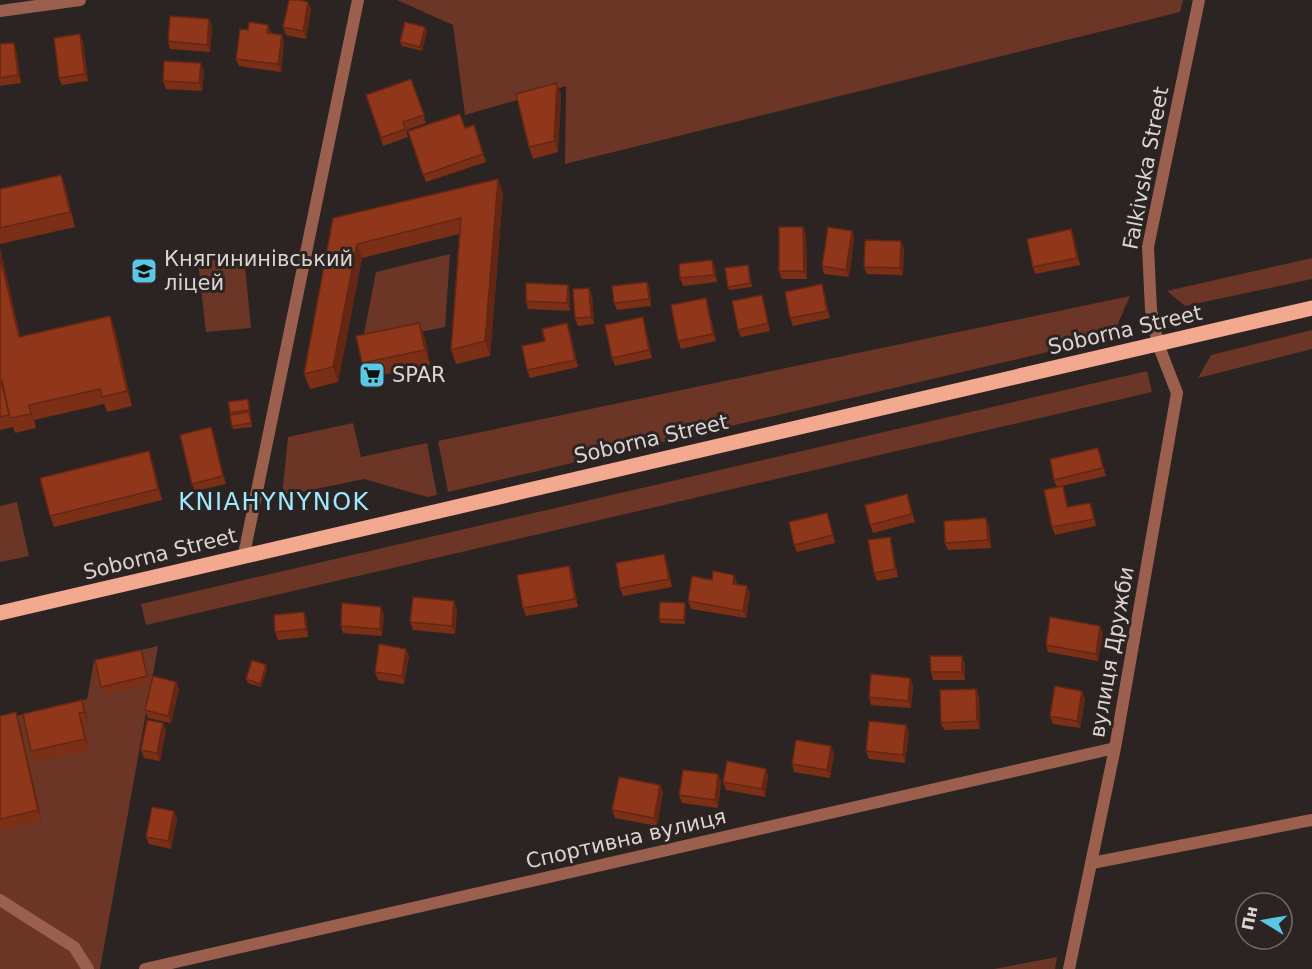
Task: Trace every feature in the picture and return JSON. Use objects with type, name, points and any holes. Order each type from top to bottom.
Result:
[{"type":"main road","name":"Soborna Street","points":[[0,613],[244,554],[1312,308]]},
{"type":"street","points":[[0,11],[80,0]]},
{"type":"street","points":[[244,554],[358,0]]},
{"type":"street","name":"Falkivska Street","points":[[1158,344],[1151,310],[1148,247],[1199,0]]},
{"type":"street","name":"вулиця Дружби","points":[[1069,969],[1116,748],[1177,393],[1158,344]]},
{"type":"street","name":"Спортивна вулиця","points":[[145,969],[1116,748]]},
{"type":"street","points":[[1092,863],[1312,820]]},
{"type":"street","points":[[0,900],[74,946],[88,969]]},
{"type":"shaded area","points":[[397,0],[1183,0],[1180,12],[565,164],[566,86],[465,115],[453,25]]},
{"type":"shaded area","points":[[450,254],[445,327],[362,344],[376,272]]},
{"type":"shaded area","points":[[244,257],[251,328],[206,332],[198,262]]},
{"type":"shaded area","points":[[1312,258],[1312,279],[1185,306],[1167,291]]},
{"type":"shaded area","points":[[1130,296],[1112,337],[448,492],[438,441]]},
{"type":"shaded area","points":[[1312,330],[1312,349],[1198,378],[1211,355]]},
{"type":"shaded area","points":[[1147,371],[1152,392],[146,625],[141,604]]},
{"type":"shaded area","points":[[353,423],[361,457],[427,443],[437,495],[427,497],[364,479],[282,496],[288,437]]},
{"type":"shaded area","points":[[17,502],[29,556],[0,562],[0,506]]},
{"type":"shaded area","points":[[158,646],[100,969],[0,969],[0,720],[87,699],[94,661]]},
{"type":"shaded area","points":[[1057,957],[1055,969],[994,969]]},
{"type":"building","points":[[289,0],[308,2],[303,31],[283,27]]},
{"type":"building","points":[[170,16],[209,19],[207,45],[168,41]]},
{"type":"building","points":[[249,22],[268,25],[267,33],[282,35],[278,64],[236,59],[240,29],[248,30]]},
{"type":"building","points":[[405,22],[425,27],[420,47],[400,42]]},
{"type":"building","points":[[80,34],[85,74],[59,78],[54,38]]},
{"type":"building","points":[[14,43],[18,75],[0,78],[0,44]]},
{"type":"building","points":[[164,61],[201,63],[199,83],[163,81]]},
{"type":"building","points":[[411,79],[424,115],[403,122],[405,129],[381,138],[366,95]]},
{"type":"building","points":[[557,83],[554,141],[529,147],[516,94]]},
{"type":"building","points":[[460,114],[465,128],[474,125],[483,154],[423,175],[408,131]]},
{"type":"building","points":[[61,175],[70,212],[0,228],[0,189]]},
{"type":"building","points":[[498,179],[485,341],[451,350],[461,218],[357,244],[333,367],[304,374],[333,218]]},
{"type":"building","points":[[779,227],[803,227],[804,271],[779,271]]},
{"type":"building","points":[[828,227],[852,231],[846,270],[822,266]]},
{"type":"building","points":[[1071,229],[1077,258],[1033,267],[1027,239]]},
{"type":"building","points":[[865,240],[901,241],[900,268],[864,267]]},
{"type":"building","points":[[0,257],[19,337],[110,316],[127,391],[102,397],[100,389],[29,405],[31,414],[10,418],[2,380],[0,381]]},
{"type":"building","points":[[712,260],[714,275],[680,278],[679,264]]},
{"type":"building","points":[[748,265],[750,283],[728,287],[725,268]]},
{"type":"building","points":[[647,282],[649,299],[614,303],[612,286]]},
{"type":"building","points":[[526,283],[568,285],[567,303],[526,301]]},
{"type":"building","points":[[822,284],[827,311],[790,318],[785,292]]},
{"type":"building","points":[[589,288],[591,317],[575,318],[573,289]]},
{"type":"building","points":[[762,295],[768,323],[738,330],[732,301]]},
{"type":"building","points":[[706,298],[713,334],[678,341],[671,305]]},
{"type":"building","points":[[643,317],[649,350],[612,358],[605,325]]},
{"type":"building","points":[[419,323],[425,350],[362,363],[356,336]]},
{"type":"building","points":[[567,323],[575,360],[527,370],[522,346],[545,341],[542,329]]},
{"type":"building","points":[[0,384],[2,384],[9,415],[0,417]]},
{"type":"building","points":[[248,399],[249,410],[230,413],[228,402]]},
{"type":"building","points":[[249,412],[251,423],[232,426],[230,415]]},
{"type":"building","points":[[211,427],[223,476],[192,484],[180,435]]},
{"type":"building","points":[[1098,448],[1103,468],[1054,480],[1050,459]]},
{"type":"building","points":[[149,451],[158,489],[50,516],[40,478]]},
{"type":"building","points":[[1063,486],[1067,507],[1090,503],[1094,519],[1052,527],[1044,490]]},
{"type":"building","points":[[907,494],[912,514],[870,525],[865,505]]},
{"type":"building","points":[[827,513],[833,535],[794,545],[789,522]]},
{"type":"building","points":[[986,518],[988,540],[945,543],[944,521]]},
{"type":"building","points":[[890,537],[895,569],[874,573],[868,540]]},
{"type":"building","points":[[664,554],[669,579],[620,588],[616,563]]},
{"type":"building","points":[[569,566],[575,599],[523,608],[517,575]]},
{"type":"building","points":[[713,571],[734,575],[733,584],[747,586],[743,611],[688,601],[692,576],[712,580]]},
{"type":"building","points":[[413,597],[454,601],[452,626],[410,622]]},
{"type":"building","points":[[660,602],[685,603],[684,620],[659,619]]},
{"type":"building","points":[[342,603],[381,607],[380,629],[341,626]]},
{"type":"building","points":[[304,612],[306,629],[275,632],[274,615]]},
{"type":"building","points":[[1050,617],[1100,626],[1096,654],[1046,645]]},
{"type":"building","points":[[379,644],[406,649],[402,676],[375,672]]},
{"type":"building","points":[[141,650],[147,676],[101,687],[95,660]]},
{"type":"building","points":[[930,656],[962,656],[962,672],[931,672]]},
{"type":"building","points":[[252,660],[266,665],[260,684],[246,679]]},
{"type":"building","points":[[871,674],[910,678],[908,701],[869,697]]},
{"type":"building","points":[[153,676],[176,682],[168,716],[145,710]]},
{"type":"building","points":[[1055,686],[1082,691],[1077,721],[1050,716]]},
{"type":"building","points":[[976,689],[977,721],[941,723],[940,690]]},
{"type":"building","points":[[82,700],[84,712],[79,713],[85,739],[31,751],[23,714]]},
{"type":"building","points":[[16,712],[38,810],[0,819],[0,716]]},
{"type":"building","points":[[147,720],[163,723],[157,753],[141,750]]},
{"type":"building","points":[[869,721],[906,725],[903,755],[866,751]]},
{"type":"building","points":[[796,740],[831,746],[827,770],[792,764]]},
{"type":"building","points":[[727,761],[766,769],[762,789],[723,782]]},
{"type":"building","points":[[683,770],[718,774],[715,800],[679,795]]},
{"type":"building","points":[[619,777],[660,785],[654,818],[612,810]]},
{"type":"building","points":[[152,807],[174,811],[168,841],[146,837]]},
{"type":"place","name":"Княгининівський ліцей","points":[[144,271]]},
{"type":"place","name":"SPAR","points":[[372,375]]},
{"type":"district","name":"KNIAHYNYNOK","points":[[274,502]]}]
